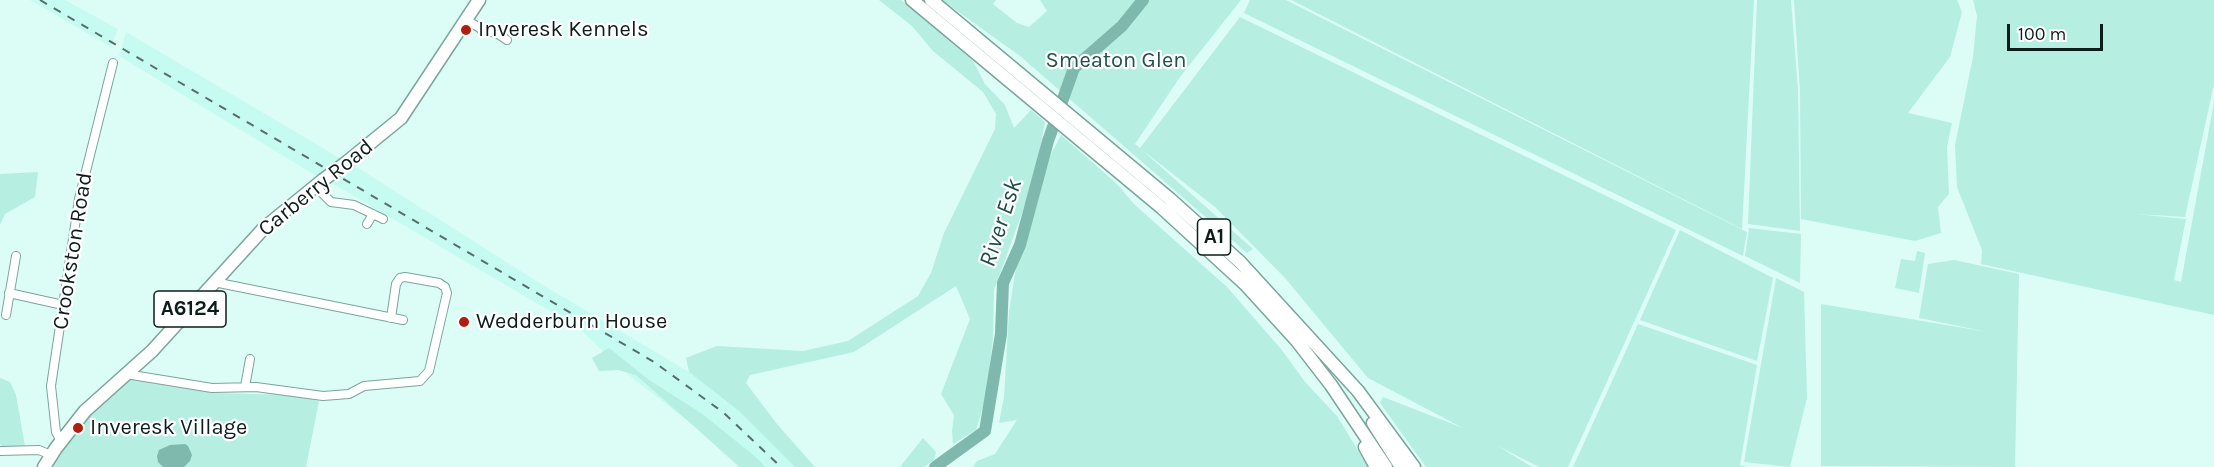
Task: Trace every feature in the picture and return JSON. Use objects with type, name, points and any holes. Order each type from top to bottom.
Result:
[{"type":"main road","name":"Carberry Road","points":[[61,441],[85,411],[152,351],[270,223],[401,118],[479,0]]},
{"type":"main road","name":"A1","points":[[912,0],[1190,216],[1240,262],[1358,391],[1414,467]]},
{"type":"main road","name":"A1","points":[[931,0],[1016,79]]},
{"type":"main road","name":"A1","points":[[1097,146],[1245,284],[1282,325],[1331,385],[1386,467]]},
{"type":"main road","name":"A1","points":[[1282,325],[1347,419],[1376,467]]},
{"type":"main road","name":"A1","points":[[1314,343],[1361,405],[1401,467]]},
{"type":"main road","name":"A6124","points":[[44,467],[61,441]]},
{"type":"street","points":[[467,20],[507,40]]},
{"type":"street","name":"Crookston Road","points":[[61,441],[56,432],[51,386],[85,172],[113,63]]},
{"type":"street","points":[[319,183],[331,202],[354,205],[383,219]]},
{"type":"street","points":[[367,224],[373,214]]},
{"type":"street","points":[[5,315],[16,256]]},
{"type":"street","points":[[129,373],[212,388],[246,387],[322,396],[349,394],[364,386],[416,382],[427,375],[447,293],[445,287],[439,283],[400,278],[396,284],[391,318]]},
{"type":"street","points":[[214,282],[358,313],[403,320]]},
{"type":"street","points":[[9,293],[63,304]]},
{"type":"street","points":[[246,387],[250,359]]},
{"type":"street","points":[[0,451],[39,450],[51,455]]},
{"type":"shaded area","points":[[30,0],[65,0],[118,29],[111,47]]},
{"type":"shaded area","points":[[126,32],[341,160],[318,177],[119,56]]},
{"type":"shaded area","points":[[352,164],[533,279],[689,372],[739,411],[795,467],[738,467],[693,425],[621,369],[579,328],[330,182]]},
{"type":"shaded area","points":[[185,444],[192,455],[184,467],[163,467],[158,462],[159,450],[170,445]]},
{"type":"green space","points":[[879,0],[901,0],[973,61],[985,84],[1005,105],[1014,128],[1031,110],[1045,122],[1034,180],[994,290],[993,339],[986,397],[976,430],[953,444],[954,415],[941,394],[970,319],[956,286],[854,352],[750,375],[746,383],[777,424],[815,467],[795,467],[739,411],[689,372],[686,358],[717,346],[803,351],[848,341],[918,296],[931,273],[944,233],[995,129],[996,114],[983,92],[933,51],[912,26]]},
{"type":"green space","name":"Smeaton Glen","points":[[942,0],[996,0],[993,4],[1017,23],[1029,27],[1047,11],[1040,0],[1241,0],[1180,77],[1135,144],[1140,148],[1240,17],[1676,230],[1568,467],[1539,467],[1498,446],[1532,467],[1426,467],[1380,403],[1383,397],[1463,428],[1368,378],[1285,278],[1215,207],[1141,149],[1253,249],[1247,253],[1020,56]]},
{"type":"green space","points":[[1250,0],[1286,0],[1747,232],[1743,256],[1244,13]]},
{"type":"green space","points":[[1291,0],[1754,0],[1742,229]]},
{"type":"green space","points":[[1757,0],[1791,0],[1798,90],[1800,231],[1748,224]]},
{"type":"green space","points":[[1794,0],[1957,0],[1962,12],[1950,57],[1908,113],[1952,123],[1947,147],[1949,194],[1938,207],[1941,233],[1915,241],[1801,219],[1800,91]]},
{"type":"green space","points":[[1973,0],[2214,0],[2214,84],[2185,217],[2136,214],[2186,219],[2174,280],[2181,282],[2214,102],[2214,315],[1981,264],[1982,250],[1957,187],[1955,145],[1973,57],[1977,16]]},
{"type":"green space","points":[[1061,135],[1227,287],[1281,349],[1306,383],[1337,416],[1368,467],[973,467],[977,461],[995,454],[1017,420],[999,423],[1004,397],[1009,312],[1016,267],[1051,154]]},
{"type":"green space","points":[[38,172],[35,197],[5,214],[0,225],[0,174]]},
{"type":"green space","points":[[1749,228],[1801,234],[1800,283],[1745,256]]},
{"type":"green space","points":[[1680,230],[1773,278],[1757,361],[1640,320]]},
{"type":"green space","points":[[1917,251],[1925,253],[1919,293],[1895,288],[1901,259],[1915,261]]},
{"type":"green space","points":[[1954,260],[2019,274],[2015,467],[1821,466],[1821,304],[1988,332],[1919,318],[1928,264]]},
{"type":"green space","points":[[1776,278],[1804,292],[1807,398],[1790,467],[1744,462]]},
{"type":"green space","points":[[1638,324],[1757,365],[1740,465],[1747,467],[1573,467]]},
{"type":"green space","points":[[609,348],[649,380],[701,413],[765,467],[740,467],[636,375],[618,370],[599,371],[592,358]]},
{"type":"green space","points":[[0,378],[10,382],[16,395],[25,446],[13,448],[2,447],[0,444]]},
{"type":"green space","points":[[132,378],[217,393],[296,395],[319,401],[306,467],[53,467],[55,457],[92,410]]},
{"type":"green space","points":[[923,438],[936,452],[934,460],[924,467],[900,467]]},
{"type":"waterway","name":"River Esk","points":[[935,467],[985,431],[1001,334],[1003,283],[1020,245],[1048,141],[1074,68],[1122,26],[1143,0]]},
{"type":"railway","points":[[40,0],[654,362],[724,413],[781,467]]},
{"type":"place","name":"Inveresk Kennels","points":[[466,30]]},
{"type":"place","name":"Wedderburn House","points":[[464,322]]},
{"type":"place","name":"Inveresk Village","points":[[78,428]]}]
